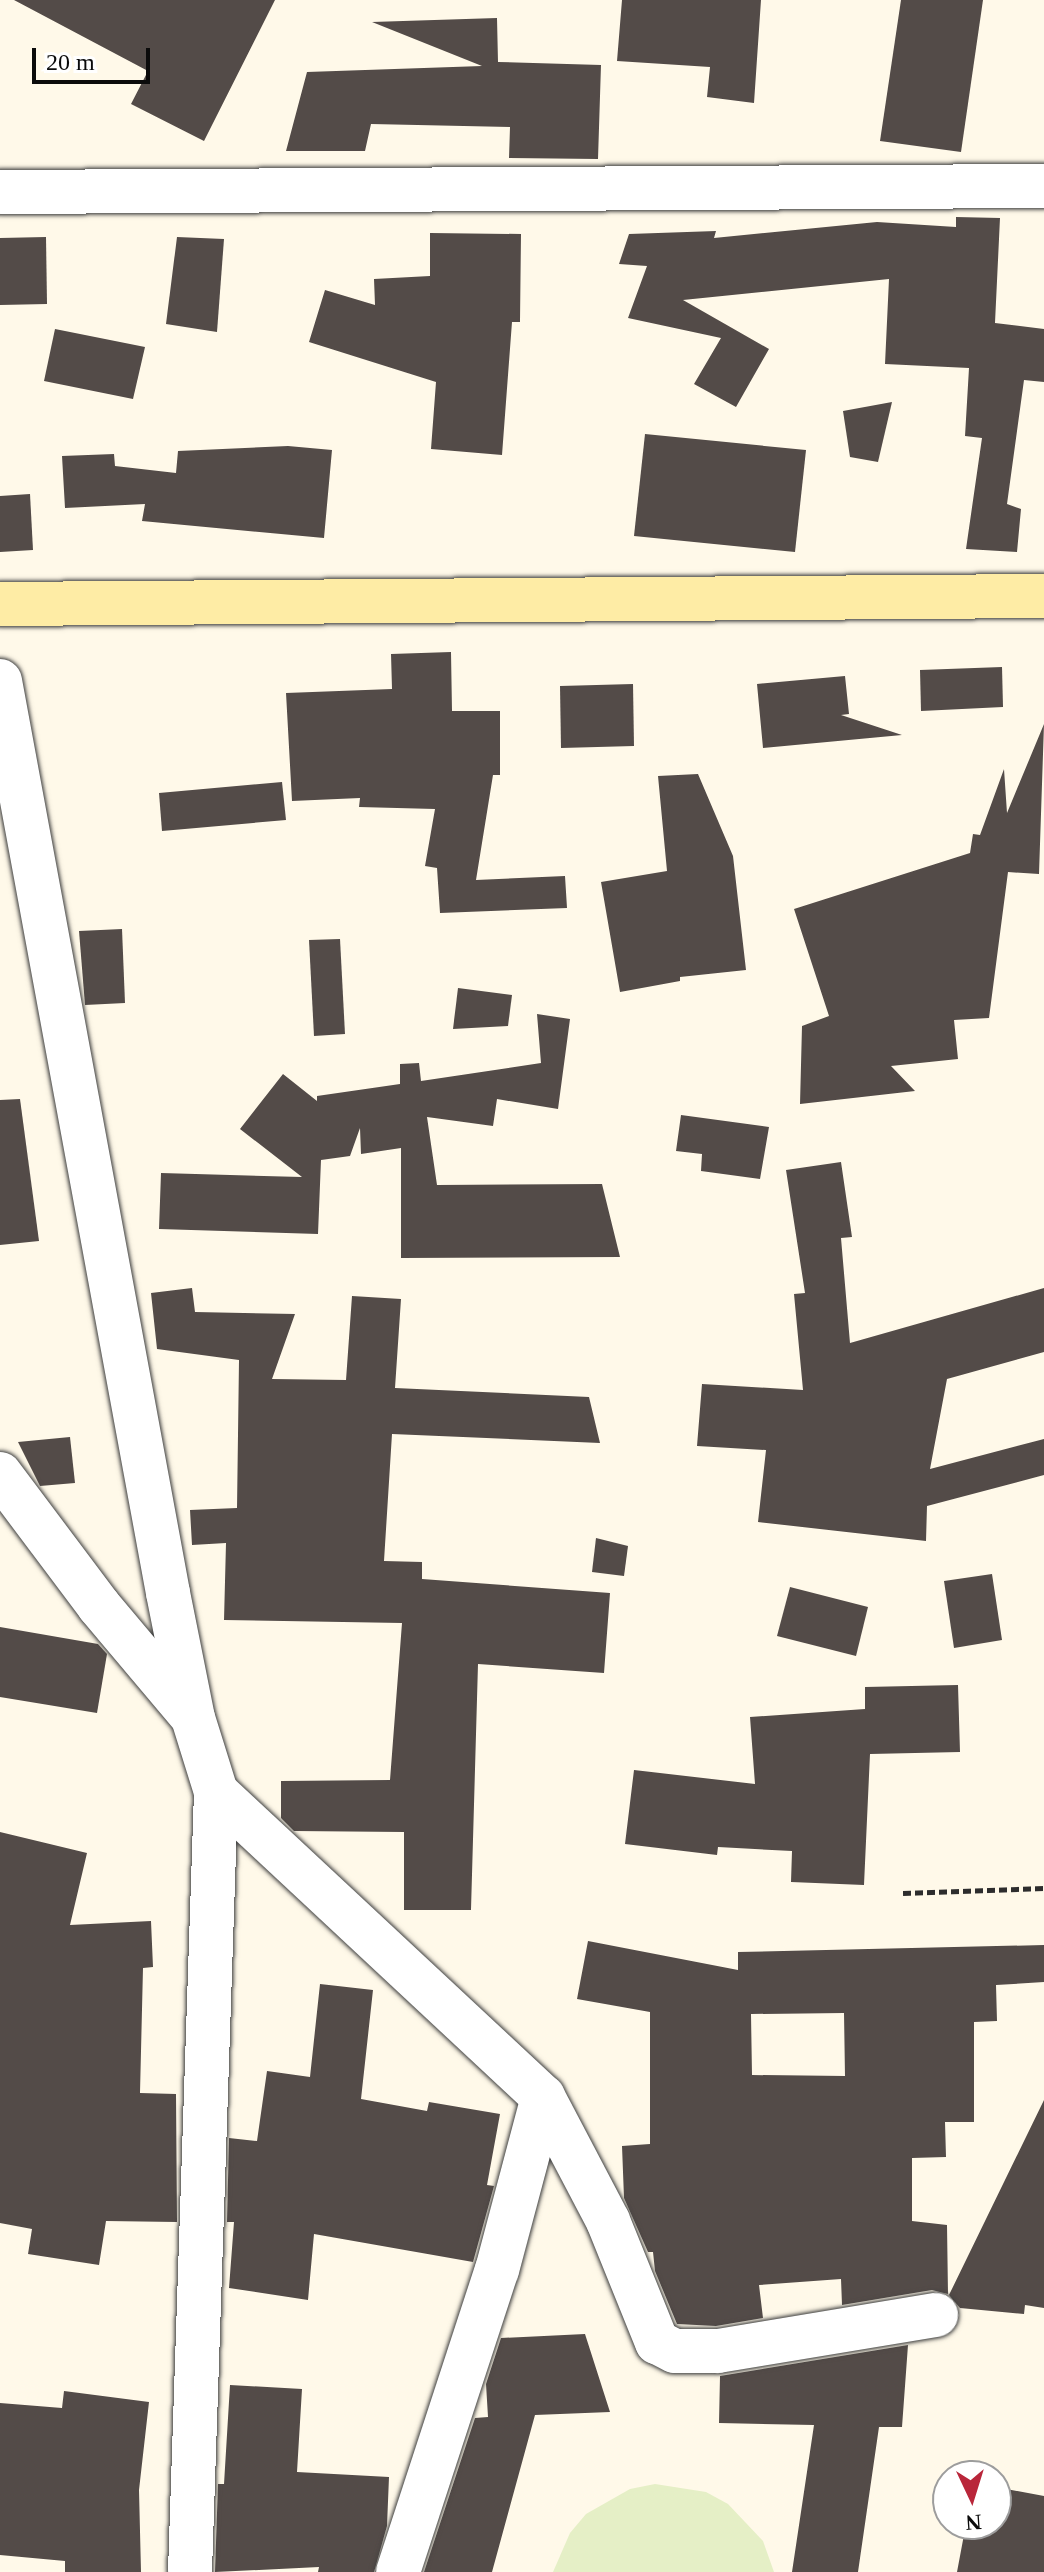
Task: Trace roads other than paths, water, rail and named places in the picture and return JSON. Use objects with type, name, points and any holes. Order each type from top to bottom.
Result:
[{"type":"main road","points":[[0,604],[1044,596]]},
{"type":"street","points":[[0,192],[1044,186]]},
{"type":"street","points":[[0,681],[193,1718],[216,1792],[190,2572]]},
{"type":"street","points":[[0,1474],[99,1606],[193,1718]]},
{"type":"street","points":[[216,1792],[543,2097],[608,2221],[657,2342],[675,2351],[718,2351],[936,2315]]},
{"type":"street","points":[[398,2572],[497,2270],[543,2097]]}]
